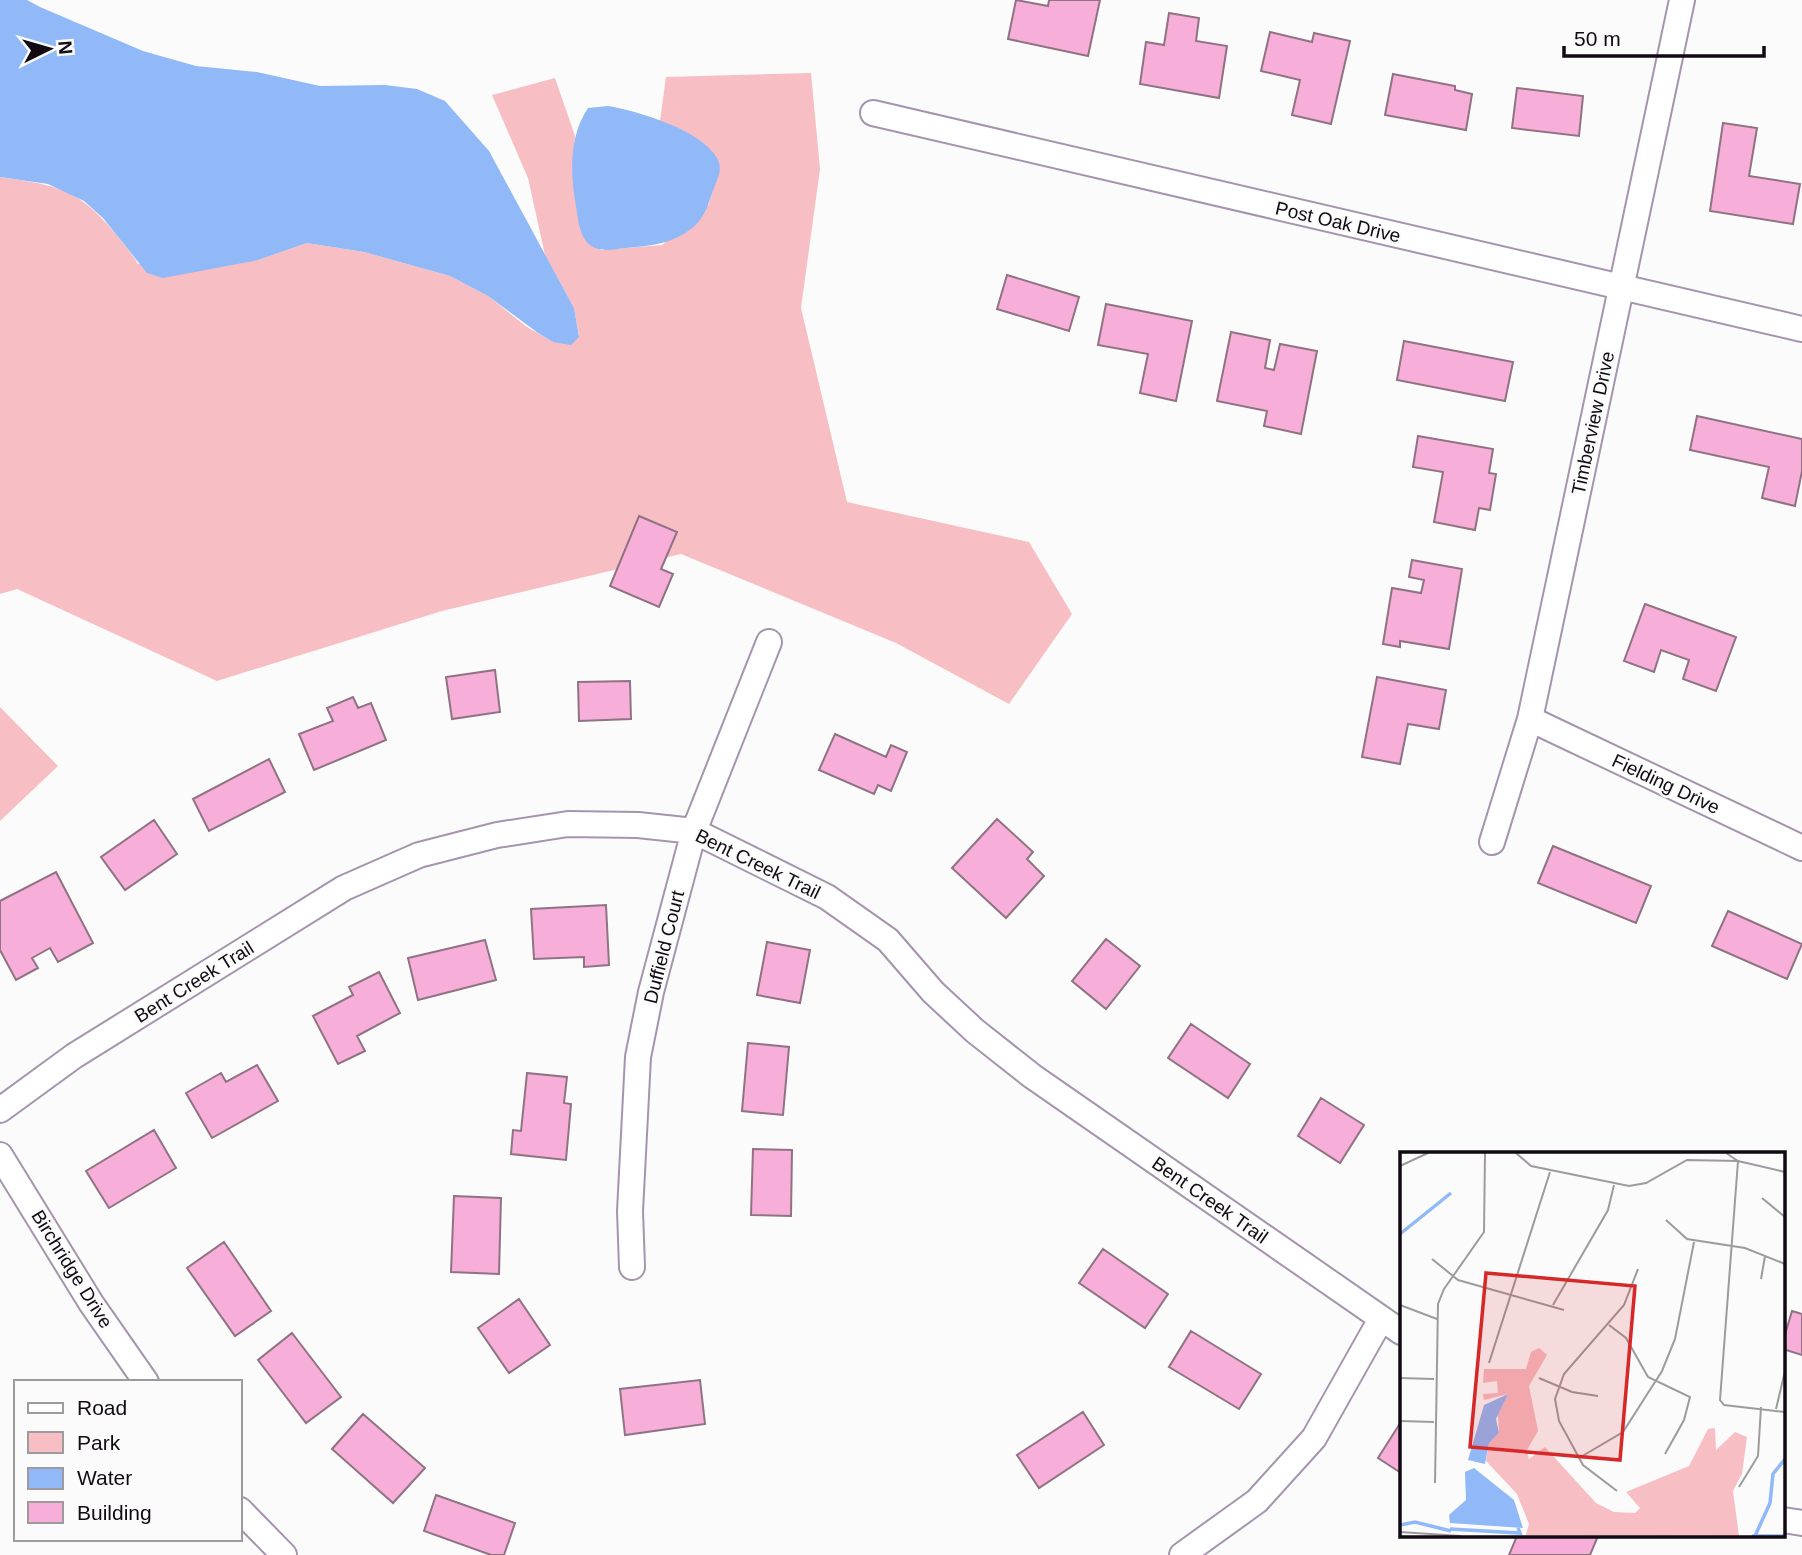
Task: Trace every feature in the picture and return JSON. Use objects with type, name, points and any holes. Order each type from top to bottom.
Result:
[{"type":"street","name":"Timberview Drive","points":[[1492,842],[1530,719],[1682,0]]},
{"type":"street","name":"Post Oak Drive","points":[[873,113],[1802,329]]},
{"type":"street","name":"Duffield Court","points":[[632,1267],[630,1210],[638,1057],[651,992],[694,831],[769,642]]},
{"type":"street","name":"Fielding Drive","points":[[1530,719],[1802,848]]},
{"type":"street","name":"Bent Creek Trail","points":[[0,1110],[74,1056],[344,888],[419,855],[497,835],[568,824],[638,825],[694,831],[827,897],[848,911],[888,940],[933,992],[975,1031],[1032,1076],[1391,1326]]},
{"type":"street","name":"Birchridge Drive","points":[[0,1155],[91,1303],[145,1380]]},
{"type":"street","points":[[1182,1555],[1257,1501],[1314,1438],[1391,1326]]},
{"type":"street","points":[[242,1512],[285,1555]]},
{"type":"street","points":[[1784,1520],[1802,1523]]},
{"type":"green space","points":[[811,73],[820,169],[801,308],[847,502],[1029,542],[1072,614],[1009,704],[896,643],[681,554],[442,611],[217,681],[17,589],[0,594],[0,177],[51,186],[77,198],[102,218],[138,264],[258,260],[307,243],[364,252],[450,276],[488,296],[527,327],[553,342],[579,336],[574,308],[545,255],[528,178],[492,95],[555,78],[575,136],[573,164],[589,244],[602,250],[662,245],[709,204],[712,192],[694,138],[660,121],[666,77]]},
{"type":"green space","points":[[0,707],[58,766],[0,821]]},
{"type":"water","points":[[0,0],[27,0],[143,51],[196,66],[257,72],[320,86],[385,85],[417,89],[445,101],[489,151],[574,308],[579,337],[571,345],[553,342],[488,296],[450,276],[364,252],[307,243],[258,260],[163,278],[147,273],[103,218],[84,201],[48,184],[0,177]]},
{"type":"water","points":[[608,106],[668,123],[697,139],[717,158],[719,173],[707,207],[702,217],[687,232],[657,244],[607,250],[590,245],[583,237],[578,221],[573,181],[574,143],[588,108]]},
{"type":"building","points":[[1016,0],[1048,6],[1049,0],[1100,0],[1088,56],[1008,39]]},
{"type":"building","points":[[1169,13],[1199,18],[1196,41],[1227,46],[1219,98],[1140,84],[1146,42],[1164,45]]},
{"type":"building","points":[[1270,32],[1312,42],[1314,33],[1350,41],[1331,124],[1292,115],[1300,80],[1261,71]]},
{"type":"building","points":[[1393,74],[1455,86],[1455,90],[1472,94],[1466,130],[1385,115]]},
{"type":"building","points":[[1517,88],[1583,96],[1579,136],[1512,128]]},
{"type":"building","points":[[1723,123],[1757,128],[1749,176],[1800,184],[1793,224],[1710,211]]},
{"type":"building","points":[[1007,275],[1079,297],[1069,331],[997,309]]},
{"type":"building","points":[[1106,304],[1192,321],[1176,401],[1140,393],[1148,354],[1098,345]]},
{"type":"building","points":[[1231,332],[1270,340],[1265,368],[1274,370],[1280,344],[1317,351],[1301,434],[1264,426],[1267,411],[1217,401]]},
{"type":"building","points":[[1404,341],[1513,362],[1505,401],[1397,380]]},
{"type":"building","points":[[1697,416],[1802,439],[1802,471],[1795,506],[1762,498],[1769,467],[1690,450]]},
{"type":"building","points":[[1418,436],[1493,449],[1489,473],[1496,474],[1490,510],[1479,508],[1475,530],[1434,522],[1443,472],[1413,467]]},
{"type":"building","points":[[639,516],[677,532],[661,569],[673,574],[659,607],[610,586]]},
{"type":"building","points":[[1412,560],[1462,569],[1449,649],[1400,641],[1400,647],[1383,644],[1392,588],[1421,593],[1424,580],[1409,577]]},
{"type":"building","points":[[1645,604],[1736,637],[1716,691],[1683,679],[1689,660],[1661,650],[1654,672],[1624,661]]},
{"type":"building","points":[[495,670],[500,712],[452,719],[446,677]]},
{"type":"building","points":[[1377,677],[1446,690],[1439,729],[1408,724],[1400,764],[1362,757]]},
{"type":"building","points":[[630,681],[631,719],[579,721],[578,682]]},
{"type":"building","points":[[353,697],[358,708],[371,703],[386,740],[314,770],[299,734],[333,721],[327,708]]},
{"type":"building","points":[[835,734],[886,757],[891,745],[907,752],[891,791],[878,785],[874,794],[819,770]]},
{"type":"building","points":[[269,759],[285,792],[209,831],[193,799]]},
{"type":"building","points":[[997,819],[1033,852],[1027,859],[1044,876],[1006,918],[952,868]]},
{"type":"building","points":[[154,820],[177,854],[125,890],[101,857]]},
{"type":"building","points":[[1553,846],[1651,886],[1636,923],[1538,883]]},
{"type":"building","points":[[56,872],[93,943],[58,962],[50,948],[32,958],[38,968],[16,980],[0,950],[0,901]]},
{"type":"building","points":[[606,905],[609,965],[584,967],[584,957],[534,959],[531,909]]},
{"type":"building","points":[[1728,911],[1802,944],[1787,979],[1712,946]]},
{"type":"building","points":[[1106,939],[1140,966],[1106,1009],[1072,981]]},
{"type":"building","points":[[485,940],[496,980],[418,1000],[408,958]]},
{"type":"building","points":[[767,942],[810,950],[800,1003],[757,995]]},
{"type":"building","points":[[379,972],[400,1013],[357,1036],[365,1051],[338,1064],[313,1016],[353,995],[349,987]]},
{"type":"building","points":[[1191,1024],[1250,1064],[1228,1098],[1168,1058]]},
{"type":"building","points":[[748,1043],[789,1047],[783,1115],[742,1111]]},
{"type":"building","points":[[257,1065],[278,1101],[212,1138],[186,1093],[221,1073],[226,1082]]},
{"type":"building","points":[[527,1073],[567,1077],[564,1103],[571,1104],[566,1160],[511,1154],[513,1130],[521,1131]]},
{"type":"building","points":[[1321,1098],[1364,1125],[1340,1163],[1298,1136]]},
{"type":"building","points":[[154,1130],[176,1168],[109,1208],[86,1171]]},
{"type":"building","points":[[753,1149],[792,1150],[791,1216],[751,1215]]},
{"type":"building","points":[[454,1196],[501,1198],[499,1274],[451,1272]]},
{"type":"building","points":[[224,1242],[271,1311],[235,1336],[187,1268]]},
{"type":"building","points":[[1103,1249],[1168,1294],[1145,1328],[1079,1283]]},
{"type":"building","points":[[519,1299],[550,1345],[509,1373],[478,1328]]},
{"type":"building","points":[[1792,1311],[1802,1314],[1802,1355],[1784,1349],[1784,1338]]},
{"type":"building","points":[[1191,1331],[1261,1374],[1239,1409],[1169,1367]]},
{"type":"building","points":[[292,1333],[341,1397],[306,1423],[258,1360]]},
{"type":"building","points":[[700,1380],[705,1424],[625,1435],[620,1389]]},
{"type":"building","points":[[1083,1412],[1104,1445],[1039,1488],[1017,1455]]},
{"type":"building","points":[[363,1414],[425,1468],[393,1503],[332,1449]]},
{"type":"building","points":[[1399,1425],[1400,1472],[1378,1458]]},
{"type":"building","points":[[436,1495],[515,1523],[504,1555],[491,1555],[424,1531]]},
{"type":"building","points":[[1516,1538],[1597,1538],[1590,1555],[1509,1555]]}]
